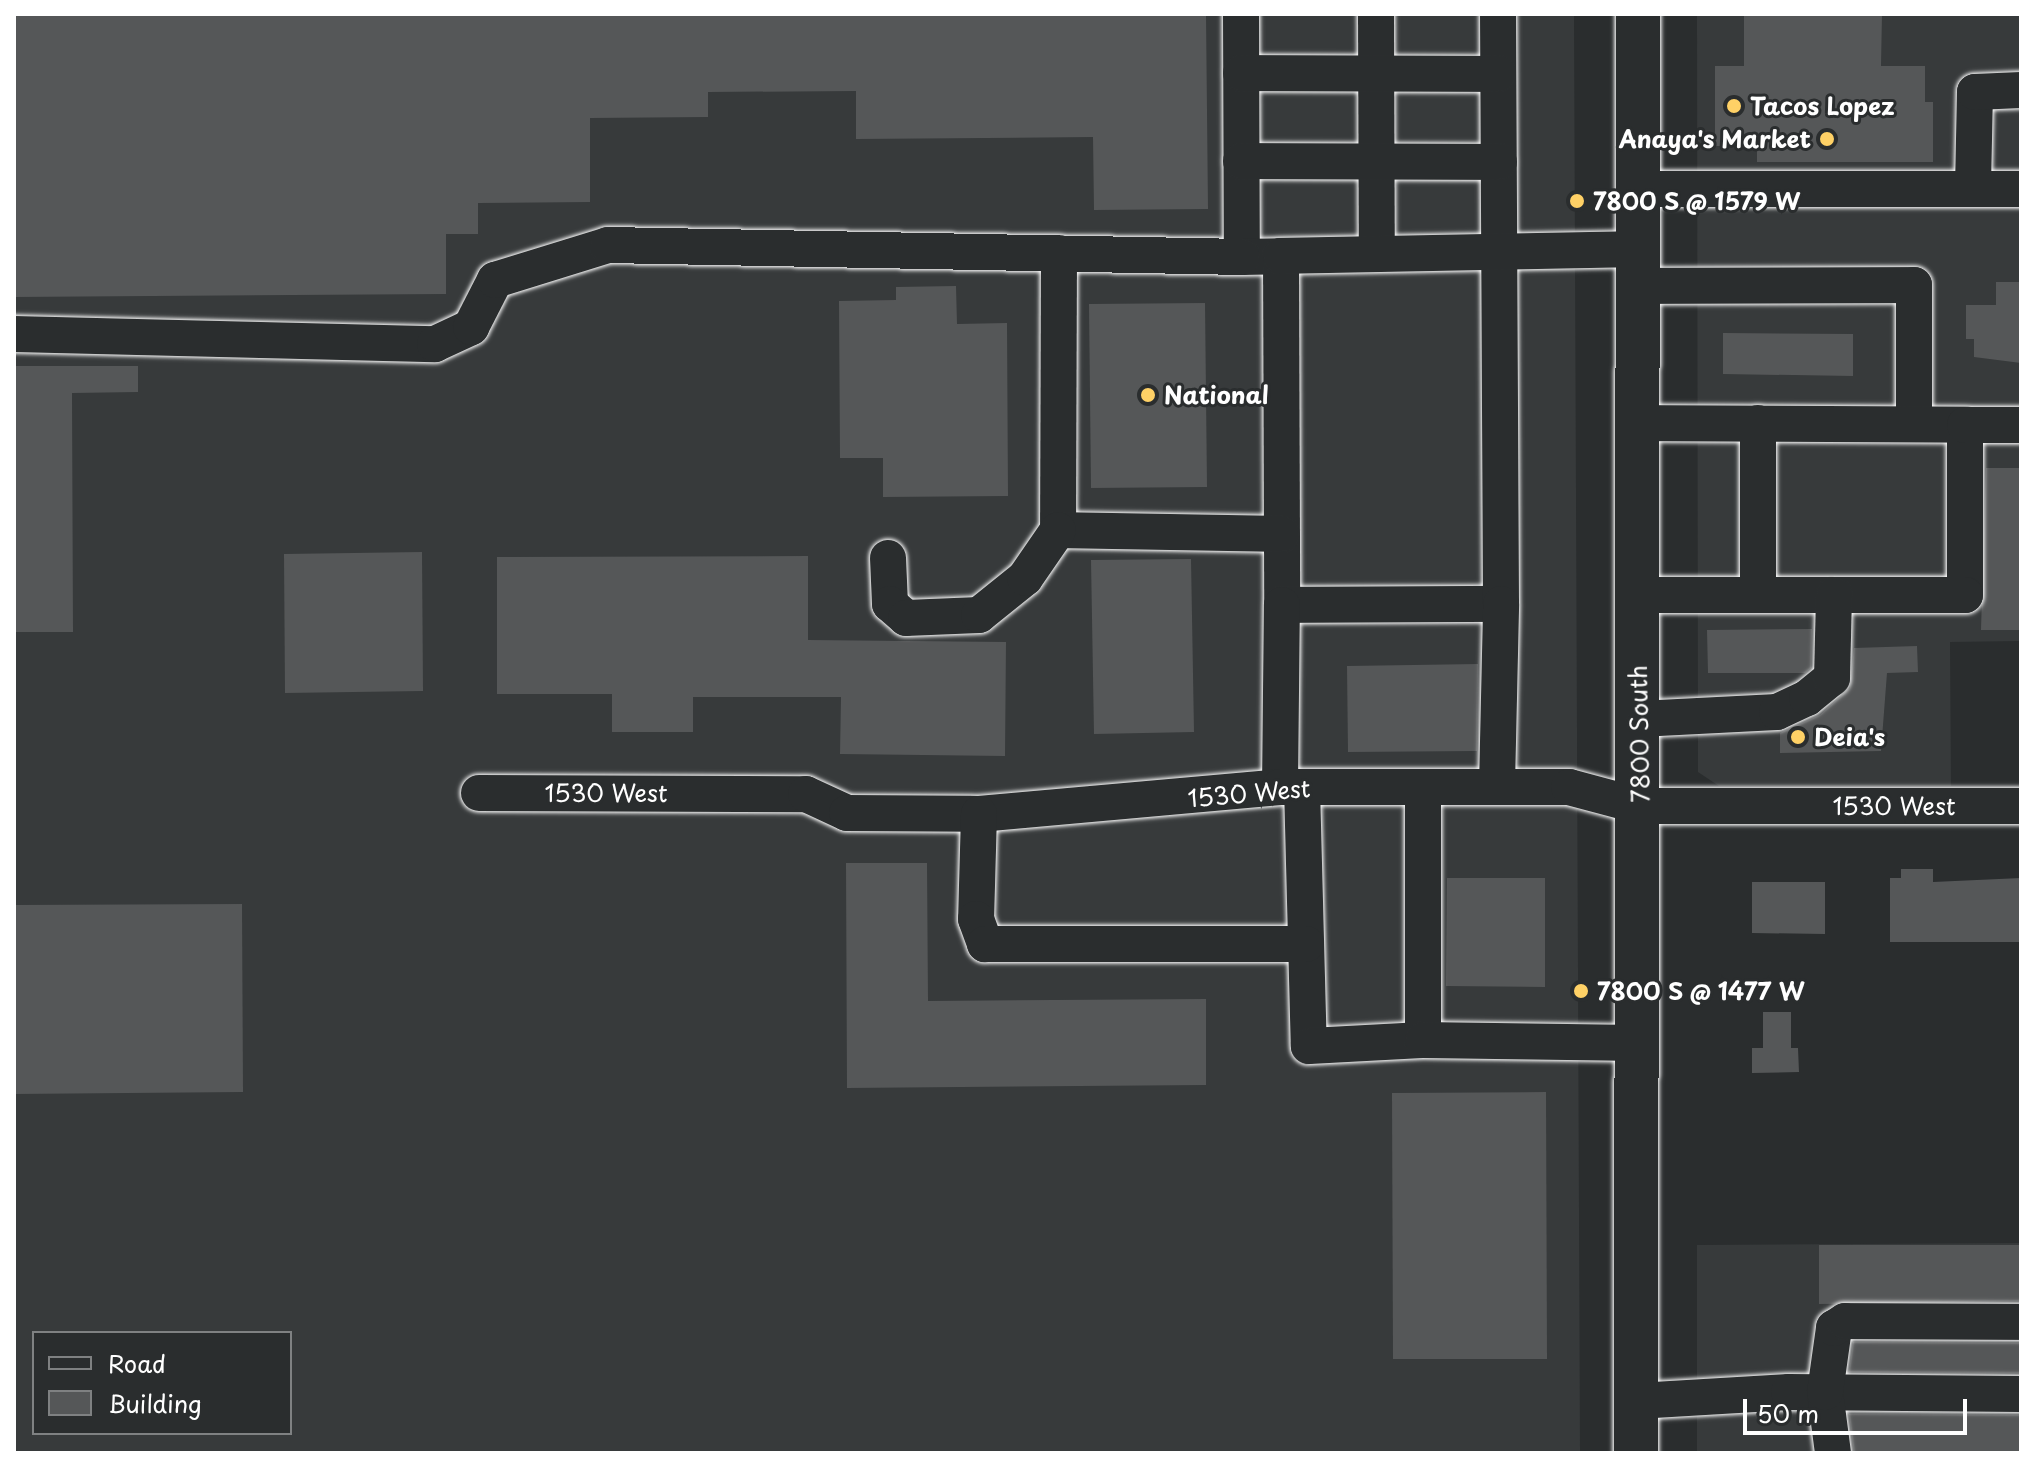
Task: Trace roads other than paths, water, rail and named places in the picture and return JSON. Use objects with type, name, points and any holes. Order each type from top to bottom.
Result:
[{"type":"main road","name":"7800 South","points":[[1636,1453],[1640,806],[1638,14]]},
{"type":"street","points":[[1241,14],[1242,257]]},
{"type":"street","points":[[1376,14],[1377,254]]},
{"type":"street","points":[[1497,786],[1501,604],[1498,14]]},
{"type":"street","points":[[1241,73],[1498,74]]},
{"type":"street","points":[[1973,187],[1975,92],[2021,90]]},
{"type":"street","points":[[1241,161],[1499,162]]},
{"type":"street","points":[[1637,189],[2021,189]]},
{"type":"street","points":[[14,334],[435,344],[471,327],[495,280],[608,245],[1242,257],[1499,252],[1637,267],[1914,285],[1914,424]]},
{"type":"street","points":[[888,558],[890,604],[906,618],[979,615],[1025,578],[1058,530],[1059,253]]},
{"type":"street","points":[[1281,256],[1282,605],[1291,787],[1306,944],[1309,1046],[1423,1040],[1639,1043]]},
{"type":"street","points":[[1637,423],[2021,425]]},
{"type":"street","points":[[1758,423],[1758,595]]},
{"type":"street","points":[[1638,595],[1965,595],[1965,425]]},
{"type":"street","points":[[1058,530],[1282,534]]},
{"type":"street","points":[[1639,719],[1777,712],[1807,698],[1832,678],[1834,595]]},
{"type":"street","points":[[1282,605],[1501,604]]},
{"type":"street","name":"1530 West","points":[[479,793],[806,794],[847,813],[979,814],[1291,787],[1569,787],[1640,806],[2021,806]]},
{"type":"street","points":[[1423,787],[1423,1040]]},
{"type":"street","points":[[979,814],[976,919],[985,944],[1306,944]]},
{"type":"street","points":[[1833,1453],[1825,1392],[1834,1328],[1845,1321],[2021,1322]]},
{"type":"street","points":[[1637,1401],[1825,1392],[2021,1394]]},
{"type":"place","name":"Tacos Lopez","points":[[1734,106]]},
{"type":"place","name":"Anaya's Market","points":[[1827,139]]},
{"type":"place","name":"7800 S @ 1579 W","points":[[1577,201]]},
{"type":"place","name":"National","points":[[1148,395]]},
{"type":"place","name":"Deia's","points":[[1798,737]]},
{"type":"place","name":"7800 S @ 1477 W","points":[[1581,991]]}]
